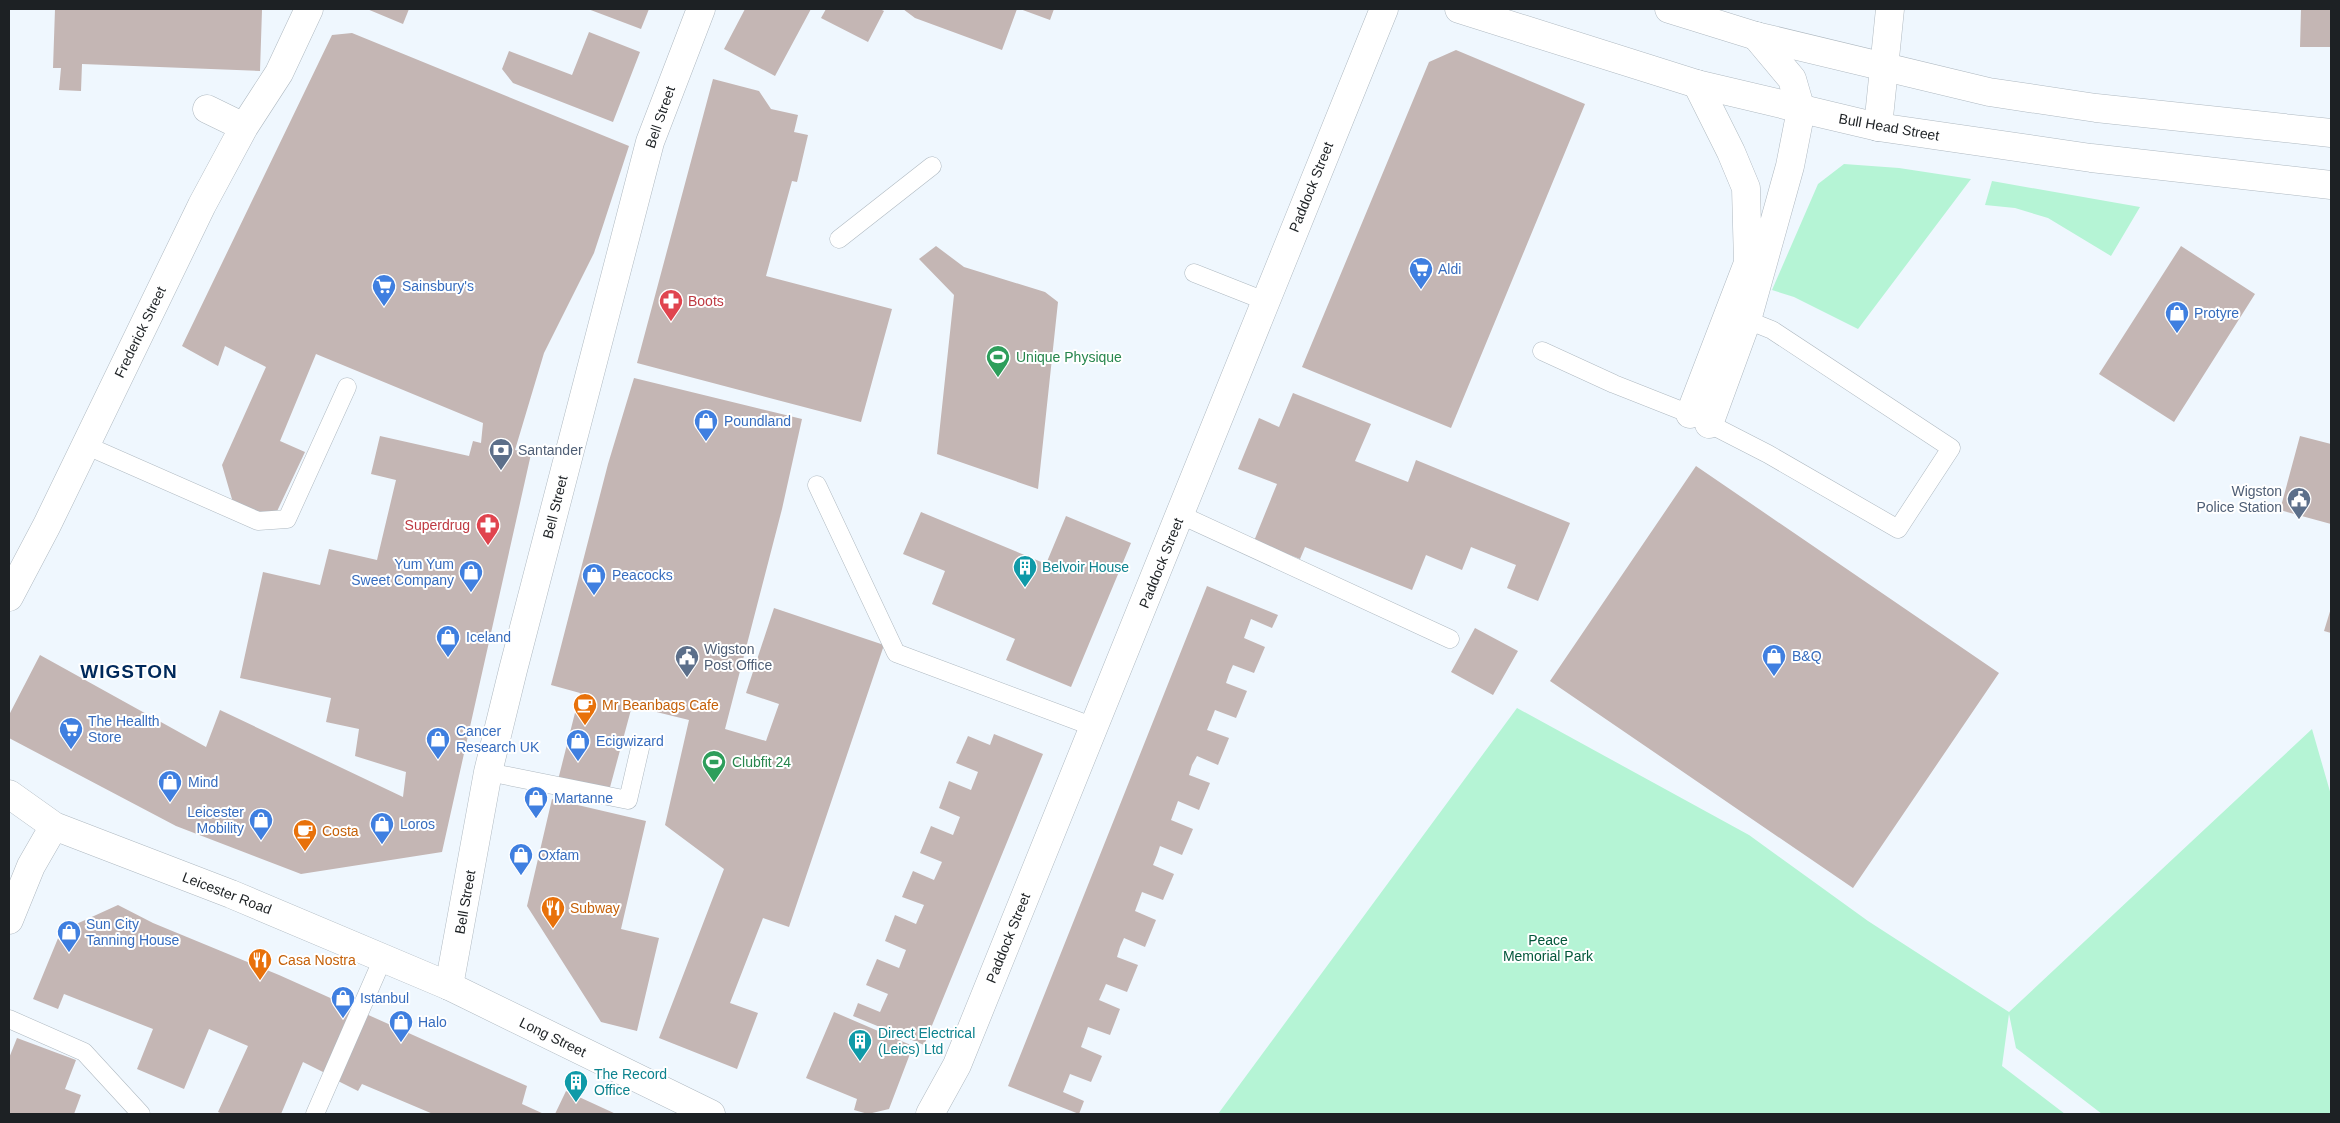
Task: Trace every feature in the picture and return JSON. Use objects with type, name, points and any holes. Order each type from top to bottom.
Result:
[{"type":"street","name":"Frederick Street","points":[[9,596],[47,525],[198,213],[244,127],[279,73],[310,9]]},
{"type":"street","name":"Bell Street","points":[[450,986],[488,772],[513,670],[650,142],[700,9]]},
{"type":"street","name":"Paddock Street","points":[[930,1114],[957,1066],[1180,515],[1264,301],[1384,9]]},
{"type":"street","name":"Bull Head Street","points":[[1459,9],[1509,16],[1696,84],[1878,128],[2091,158],[2331,185]]},
{"type":"street","points":[[1669,9],[1756,36],[1989,92],[2096,108],[2331,132]]},
{"type":"street","points":[[1878,128],[1890,9]]},
{"type":"street","points":[[1700,419],[1748,320],[1790,166],[1801,110],[1792,79],[1756,36]]},
{"type":"street","points":[[1696,84],[1746,188],[1748,263],[1700,419]]},
{"type":"street","points":[[207,109],[244,127]]},
{"type":"street","name":"Leicester Road","points":[[9,794],[54,826],[231,894],[450,986]]},
{"type":"street","points":[[9,920],[30,866],[54,826]]},
{"type":"street","name":"Long Street","points":[[450,986],[711,1114]]},
{"type":"street","points":[[944,1114],[957,1066]]},
{"type":"lane","points":[[839,239],[932,166]]},
{"type":"lane","points":[[1194,273],[1264,301]]},
{"type":"lane","points":[[1542,351],[1614,384],[1700,419],[1768,454],[1898,529],[1951,448],[1772,330],[1748,320]]},
{"type":"lane","points":[[85,444],[258,521],[287,519],[347,387]]},
{"type":"lane","points":[[817,485],[896,653],[1094,727]]},
{"type":"lane","points":[[1180,515],[1450,639]]},
{"type":"lane","points":[[488,772],[628,800],[640,748]]},
{"type":"lane","points":[[314,1114],[383,958]]},
{"type":"lane","points":[[9,1019],[84,1052],[141,1114]]},
{"type":"green space","points":[[1844,164],[1899,168],[1971,179],[1858,329],[1794,297],[1772,290],[1818,184]]},
{"type":"green space","points":[[1992,181],[2140,207],[2111,256],[2048,218],[2015,208],[1985,205]]},
{"type":"green space","name":"Peace Memorial Park","points":[[1517,708],[1749,835],[1868,921],[2009,1012],[2312,729],[2331,795],[2331,1114],[2102,1114],[2016,1048],[2009,1014],[2002,1066],[2065,1114],[1218,1114]]},
{"type":"building","points":[[55,9],[262,10],[260,71],[82,64],[81,91],[59,90],[61,68],[53,68]]},
{"type":"building","points":[[367,9],[409,9],[403,24]]},
{"type":"building","points":[[588,9],[649,9],[641,29]]},
{"type":"building","points":[[745,9],[811,9],[775,76],[724,49]]},
{"type":"building","points":[[826,9],[880,9],[884,11],[868,42],[821,18]]},
{"type":"building","points":[[903,9],[1017,9],[1002,50],[915,18]]},
{"type":"building","points":[[1020,9],[1054,9],[1050,20]]},
{"type":"building","points":[[2301,9],[2331,9],[2331,47],[2300,47]]},
{"type":"building","points":[[589,32],[640,52],[613,122],[513,83],[502,69],[509,51],[572,75]]},
{"type":"building","points":[[352,33],[629,146],[594,253],[544,353],[515,450],[531,454],[442,852],[301,874],[176,826],[9,738],[9,715],[40,655],[206,747],[220,710],[403,797],[406,772],[355,756],[359,729],[326,722],[331,698],[240,678],[263,572],[320,585],[329,549],[377,560],[396,480],[371,474],[380,436],[469,456],[473,441],[481,443],[483,423],[316,354],[280,441],[305,452],[271,524],[234,506],[222,465],[266,367],[225,346],[218,366],[182,346],[332,35]]},
{"type":"building","name":"Aldi","points":[[1456,50],[1585,104],[1451,428],[1302,367],[1429,62]]},
{"type":"building","points":[[713,79],[759,91],[771,109],[798,115],[794,132],[808,135],[797,182],[792,181],[766,276],[892,309],[861,422],[637,363]]},
{"type":"building","name":"Unique Physique","points":[[936,246],[964,267],[1045,292],[1058,302],[1038,489],[937,454],[954,295],[919,259]]},
{"type":"building","name":"Protyre","points":[[2181,246],[2255,294],[2174,422],[2099,374]]},
{"type":"building","points":[[634,378],[802,419],[782,509],[725,729],[766,741],[779,704],[746,693],[774,608],[884,645],[789,927],[763,918],[730,1003],[758,1013],[737,1069],[659,1038],[724,869],[665,825],[689,720],[632,706],[609,791],[558,780],[580,693],[551,685],[608,464]]},
{"type":"building","points":[[1293,393],[1371,424],[1355,461],[1408,482],[1416,460],[1570,523],[1538,601],[1507,588],[1516,565],[1471,547],[1462,570],[1426,555],[1412,590],[1305,547],[1300,559],[1254,541],[1277,484],[1238,469],[1259,418],[1279,427]]},
{"type":"building","points":[[2300,436],[2331,444],[2331,524],[2280,510]]},
{"type":"building","name":"B&Q","points":[[1696,466],[1999,673],[1853,888],[1550,681]]},
{"type":"building","name":"Belvoir House","points":[[921,512],[1046,564],[1066,516],[1131,543],[1071,687],[1006,660],[1015,639],[932,604],[945,571],[903,554]]},
{"type":"building","points":[[1207,586],[1278,615],[1272,628],[1251,619],[1244,638],[1265,647],[1254,673],[1233,665],[1229,674],[1226,683],[1247,691],[1236,718],[1215,710],[1207,730],[1229,738],[1218,765],[1197,756],[1192,765],[1189,775],[1210,783],[1199,810],[1178,801],[1171,820],[1193,829],[1182,855],[1160,846],[1153,865],[1174,874],[1163,900],[1142,892],[1135,911],[1156,920],[1145,947],[1124,938],[1120,947],[1117,957],[1138,965],[1127,992],[1106,984],[1099,1000],[1120,1009],[1110,1035],[1088,1027],[1081,1047],[1102,1056],[1091,1082],[1070,1074],[1063,1092],[1084,1101],[1079,1114],[1008,1086]]},
{"type":"building","points":[[2331,608],[2331,633],[2324,631]]},
{"type":"building","points":[[1475,628],[1518,651],[1493,695],[1451,672]]},
{"type":"building","points":[[994,734],[1043,754],[924,1045],[853,1016],[858,1003],[880,1012],[888,994],[866,985],[877,959],[899,968],[906,950],[885,941],[895,915],[916,924],[924,905],[902,897],[913,871],[934,880],[942,862],[920,853],[931,826],[953,835],[960,817],[939,808],[949,781],[971,790],[978,772],[956,763],[968,736],[990,745]]},
{"type":"building","points":[[552,799],[646,821],[621,929],[659,938],[637,1031],[601,1022],[527,906]]},
{"type":"building","points":[[118,905],[153,923],[279,975],[527,1086],[522,1104],[544,1114],[433,1114],[362,1084],[358,1091],[338,1081],[351,1054],[337,1048],[325,1073],[303,1062],[281,1114],[223,1114],[218,1112],[248,1046],[209,1029],[184,1089],[137,1069],[153,1029],[64,994],[58,1009],[33,999],[61,931]]},
{"type":"building","name":"Direct Electrical (Leics) Ltd","points":[[834,1012],[913,1046],[889,1109],[868,1114],[854,1110],[857,1099],[806,1078]]},
{"type":"building","points":[[17,1038],[76,1060],[65,1089],[81,1095],[74,1114],[9,1114],[9,1058]]},
{"type":"building","name":"The Record Office","points":[[566,1091],[616,1114],[555,1114]]},
{"type":"place","name":"Aldi","points":[[1421,290]]},
{"type":"place","name":"Sainsbury's","points":[[384,307]]},
{"type":"place","name":"Boots","points":[[671,322]]},
{"type":"place","name":"Protyre","points":[[2177,334]]},
{"type":"place","name":"Unique Physique","points":[[998,378]]},
{"type":"place","name":"Poundland","points":[[706,442]]},
{"type":"place","name":"Santander","points":[[501,471]]},
{"type":"place","name":"Wigston Police Station","points":[[2299,520]]},
{"type":"place","name":"Superdrug","points":[[488,546]]},
{"type":"place","name":"Belvoir House","points":[[1025,588]]},
{"type":"place","name":"Yum Yum Sweet Company","points":[[471,593]]},
{"type":"place","name":"Peacocks","points":[[594,596]]},
{"type":"place","name":"Iceland","points":[[448,658]]},
{"type":"place","name":"B&Q","points":[[1774,677]]},
{"type":"place","name":"Wigston Post Office","points":[[687,678]]},
{"type":"place","name":"Mr Beanbags Cafe","points":[[585,726]]},
{"type":"place","name":"The Heallth Store","points":[[71,750]]},
{"type":"place","name":"Cancer Research UK","points":[[438,760]]},
{"type":"place","name":"Ecigwizard","points":[[578,762]]},
{"type":"place","name":"Clubfit 24","points":[[714,783]]},
{"type":"place","name":"Mind","points":[[170,803]]},
{"type":"place","name":"Martanne","points":[[536,819]]},
{"type":"place","name":"Leicester Mobility","points":[[261,841]]},
{"type":"place","name":"Loros","points":[[382,845]]},
{"type":"place","name":"Costa","points":[[305,852]]},
{"type":"place","name":"Oxfam","points":[[521,876]]},
{"type":"place","name":"Subway","points":[[553,929]]},
{"type":"place","name":"Sun City Tanning House","points":[[69,953]]},
{"type":"place","name":"Casa Nostra","points":[[260,981]]},
{"type":"place","name":"Istanbul","points":[[343,1019]]},
{"type":"place","name":"Halo","points":[[401,1043]]},
{"type":"place","name":"Direct Electrical (Leics) Ltd","points":[[860,1062]]},
{"type":"place","name":"The Record Office","points":[[576,1103]]},
{"type":"district","name":"WIGSTON","points":[[129,671]]}]
